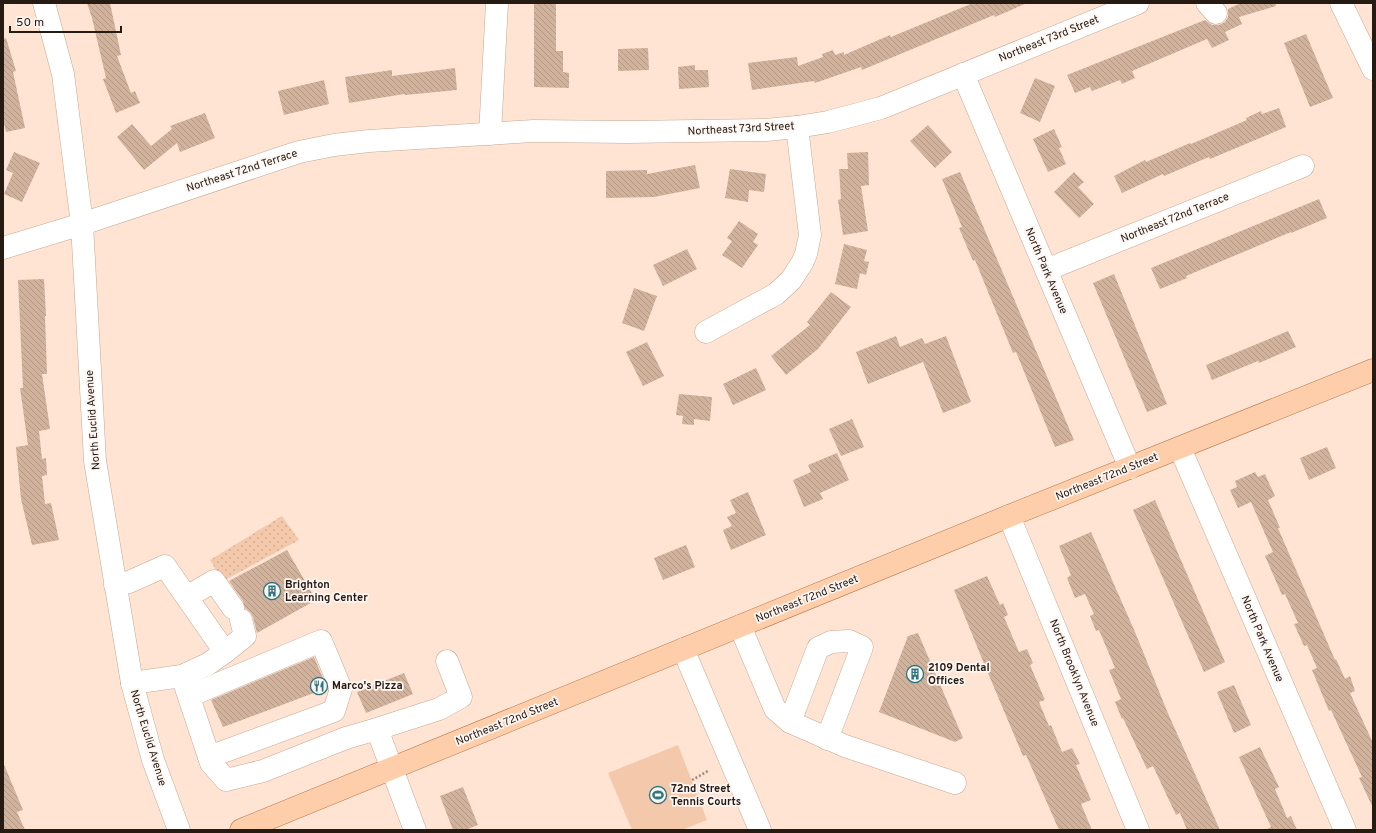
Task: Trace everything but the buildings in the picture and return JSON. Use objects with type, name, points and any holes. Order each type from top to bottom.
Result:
[{"type":"main road","name":"Northeast 72nd Street","points":[[242,830],[1009,516],[1373,370]]},
{"type":"street","name":"North Euclid Avenue","points":[[44,3],[63,74],[82,224],[95,461],[115,585],[132,683],[153,760],[179,830]]},
{"type":"street","points":[[490,134],[497,3]]},
{"type":"street","name":"Northeast 73rd Street","points":[[490,134],[534,131],[627,132],[766,130],[828,122],[881,108],[1138,3]]},
{"type":"street","points":[[1341,3],[1373,69]]},
{"type":"street","name":"North Park Avenue","points":[[963,74],[1130,468]]},
{"type":"street","points":[[706,332],[776,294],[791,280],[802,264],[810,235],[797,127]]},
{"type":"street","name":"Northeast 72nd Terrace","points":[[3,248],[82,224],[299,152],[334,145],[369,141],[490,134]]},
{"type":"street","name":"Northeast 72nd Terrace","points":[[1046,270],[1303,166]]},
{"type":"street","name":"North Park Avenue","points":[[1180,448],[1345,830]]},
{"type":"street","name":"North Brooklyn Avenue","points":[[1009,516],[1138,830]]},
{"type":"street","points":[[115,585],[129,582],[165,566],[225,652]]},
{"type":"street","points":[[185,686],[208,664],[245,636],[237,614],[214,581],[187,597]]},
{"type":"street","points":[[740,626],[775,708],[790,722],[826,739],[955,783]]},
{"type":"street","points":[[132,683],[185,686],[321,641],[341,688],[334,711],[346,738]]},
{"type":"street","points":[[790,722],[818,648],[831,642],[849,641],[856,644],[862,647],[826,739]]},
{"type":"street","points":[[684,649],[760,830]]},
{"type":"street","points":[[185,686],[211,763],[226,780],[263,771],[346,738],[439,709],[461,697],[447,661]]},
{"type":"street","points":[[209,757],[334,711]]},
{"type":"street","points":[[377,729],[416,830]]},
{"type":"path","points":[[692,780],[708,771]]},
{"type":"shaded area","points":[[282,516],[299,540],[223,581],[210,560]]},
{"type":"shaded area","name":"72nd Street Tennis Courts","points":[[678,745],[707,820],[682,830],[632,830],[608,773]]},
{"type":"place","name":"Brighton Learning Center","points":[[272,591]]},
{"type":"place","name":"2109 Dental Offices","points":[[915,674]]},
{"type":"place","name":"Marco's Pizza","points":[[319,686]]},
{"type":"place","name":"72nd Street Tennis Courts","points":[[658,795]]}]
